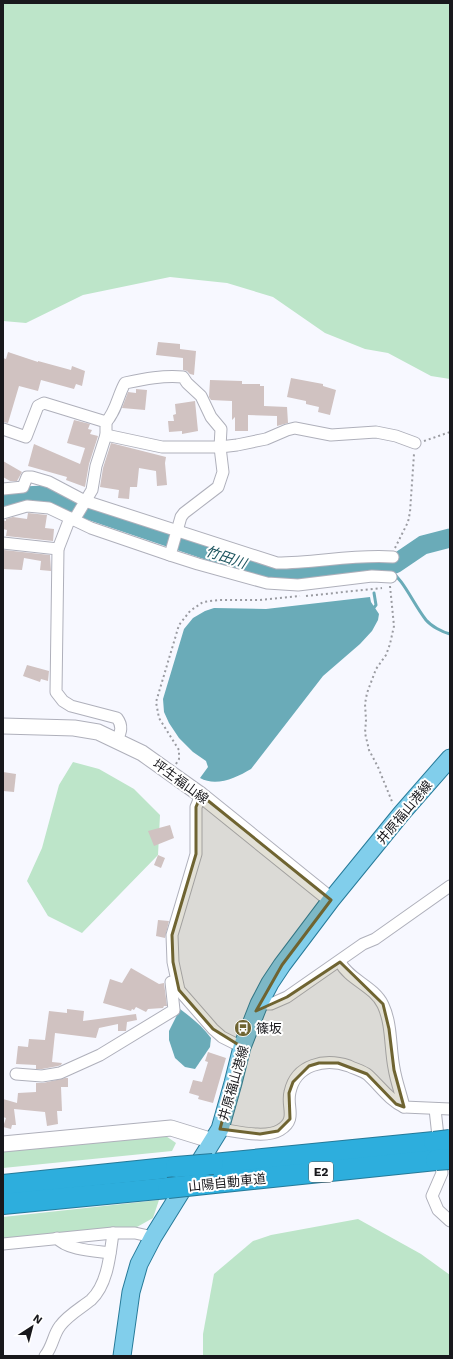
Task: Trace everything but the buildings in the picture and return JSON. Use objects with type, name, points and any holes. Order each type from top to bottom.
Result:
[{"type":"highway","name":"山陽自動車道","points":[[3,1185],[213,1164],[443,1150]]},
{"type":"highway","name":"山陽自動車道","points":[[3,1204],[205,1184],[443,1150]]},
{"type":"main road","name":"坪生福山線","points":[[3,726],[74,728],[98,732],[142,753],[201,795],[331,900]]},
{"type":"main road","name":"井原福山港線","points":[[122,1356],[131,1292],[139,1264],[153,1237],[216,1135],[233,1083],[242,1047],[259,1004],[270,983],[331,900],[401,814],[450,758]]},
{"type":"main road","points":[[3,1144],[171,1128],[216,1135]]},
{"type":"street","points":[[117,740],[122,730],[120,722],[117,718],[71,706],[63,701],[56,692],[58,549],[74,518],[92,490],[96,466],[106,435],[106,422],[110,418],[120,391],[125,383],[173,376],[183,377],[187,383],[201,396],[211,417],[220,426],[220,447],[223,472],[218,487],[184,512],[181,517],[171,553]]},
{"type":"street","points":[[3,429],[26,437],[38,406],[44,403],[106,422]]},
{"type":"street","points":[[106,435],[162,447],[220,447],[266,439],[295,428],[331,435],[376,432],[396,436],[415,443]]},
{"type":"street","points":[[27,504],[23,488],[27,477],[32,477],[49,482],[84,502],[177,533],[277,563],[297,563],[373,555],[393,557]]},
{"type":"street","points":[[3,489],[23,488]]},
{"type":"street","points":[[3,513],[27,504],[49,508],[74,518],[91,528],[171,553],[198,564],[267,583],[298,585],[372,576],[390,577]]},
{"type":"street","points":[[3,543],[58,549]]},
{"type":"street","points":[[201,795],[196,807],[196,854],[172,935],[173,962],[179,990],[212,1030],[242,1047]]},
{"type":"street","points":[[259,1004],[270,1004],[287,997],[450,886]]},
{"type":"street","points":[[16,1074],[42,1076],[60,1074],[100,1055],[174,1010],[170,963],[173,962]]},
{"type":"street","points":[[340,962],[343,968],[375,994],[383,1004],[388,1023],[394,1070],[404,1107]]},
{"type":"street","points":[[216,1135],[260,1134],[278,1131],[284,1127],[290,1119],[291,1111],[289,1093],[293,1082],[300,1073],[309,1066],[319,1063],[338,1063],[367,1074],[396,1104],[404,1107],[450,1109]]},
{"type":"street","points":[[435,1109],[442,1173],[432,1196],[438,1210],[450,1221]]},
{"type":"street","points":[[3,1244],[113,1233],[135,1233],[153,1237]]},
{"type":"street","points":[[45,1356],[51,1348],[60,1326],[92,1298],[102,1284],[110,1253],[113,1233]]},
{"type":"street","points":[[57,1238],[60,1242],[79,1249],[110,1253]]},
{"type":"path","points":[[393,557],[396,546],[408,522],[410,512],[415,443],[450,432]]},
{"type":"path","points":[[390,577],[394,626],[386,655],[376,669],[367,692],[365,704],[365,733],[369,750],[378,767],[395,808],[401,814]]},
{"type":"path","points":[[169,773],[179,759],[179,750],[160,718],[156,702],[179,625],[190,611],[203,602],[219,600],[259,600],[382,588]]},
{"type":"highlighted area","points":[[201,795],[331,900],[282,965],[256,1011],[287,997],[340,962],[383,1004],[389,1029],[394,1070],[404,1107],[396,1104],[367,1074],[338,1063],[319,1063],[309,1066],[293,1082],[289,1093],[290,1119],[278,1131],[260,1134],[220,1129],[242,1047],[213,1029],[179,990],[173,962],[172,935],[196,854],[196,807]]},
{"type":"green space","points":[[3,3],[450,3],[450,379],[431,376],[388,353],[365,349],[325,333],[273,297],[227,283],[170,277],[83,295],[26,323],[3,321]]},
{"type":"green space","points":[[73,762],[99,769],[134,789],[160,815],[158,855],[82,933],[48,916],[27,881],[42,848],[59,785]]},
{"type":"green space","points":[[163,1134],[176,1143],[172,1151],[3,1168],[3,1150]]},
{"type":"green space","points":[[159,1200],[153,1218],[137,1227],[3,1240],[3,1217]]},
{"type":"green space","points":[[358,1219],[421,1254],[450,1275],[450,1356],[203,1356],[203,1334],[214,1274],[253,1241],[271,1235]]},
{"type":"water","points":[[370,597],[371,602],[379,614],[378,620],[372,631],[360,644],[323,676],[251,769],[226,780],[213,782],[200,778],[208,767],[206,761],[193,752],[179,738],[164,712],[163,699],[184,629],[193,618],[214,608],[266,609]]},
{"type":"water","points":[[180,1009],[197,1022],[211,1038],[210,1047],[195,1069],[185,1067],[175,1058],[169,1040],[169,1031]]},
{"type":"waterway","name":"竹田川","points":[[3,497],[44,495],[269,571],[289,573],[386,566],[395,564],[423,545],[450,538]]},
{"type":"waterway","points":[[386,566],[398,578],[426,620],[437,628],[450,634]]},
{"type":"waterway","name":"竹田川","points":[[368,568],[369,573]]},
{"type":"waterway","points":[[372,610],[376,605],[374,593]]},
{"type":"place","name":"篠坂","points":[[243,1028]]}]
